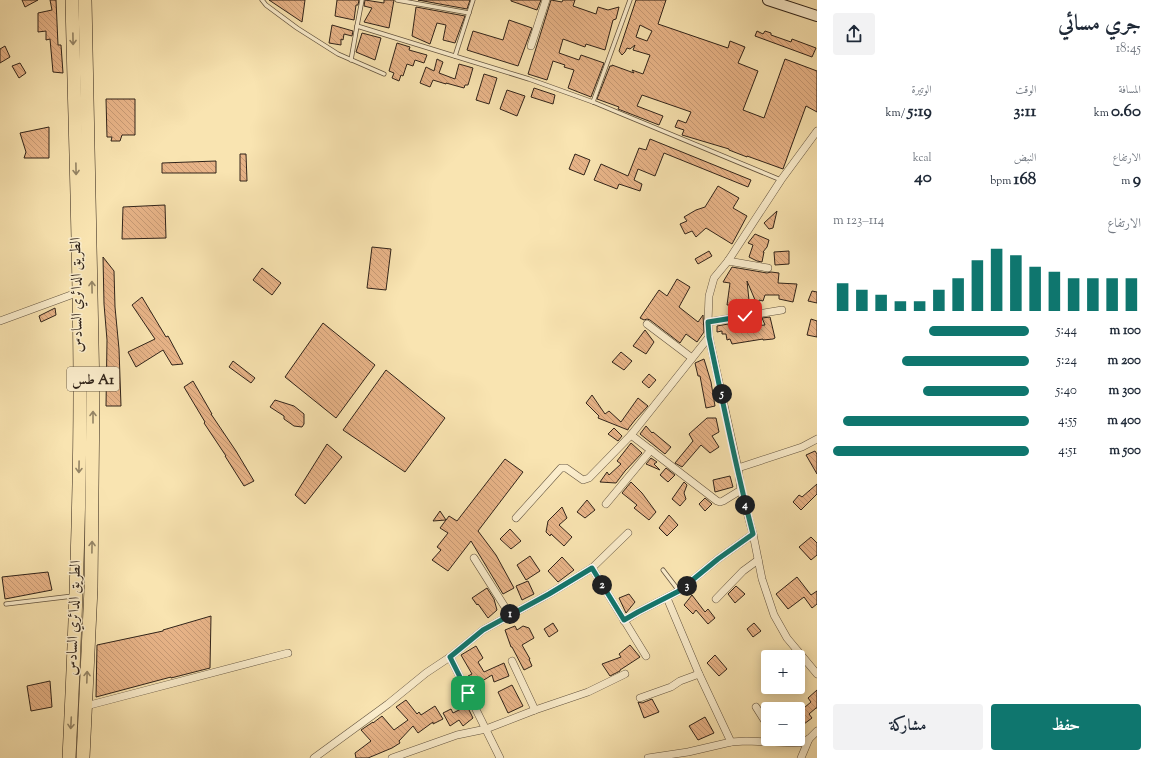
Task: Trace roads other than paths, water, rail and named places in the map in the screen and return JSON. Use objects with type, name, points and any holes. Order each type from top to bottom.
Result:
[{"type":"highway","name":"الطريق الدائري السادس","points":[[69,758],[76,596],[80,393],[72,0]]},
{"type":"highway","name":"الطريق الدائري السادس","points":[[83,758],[91,572],[93,393],[85,0]]},
{"type":"main road","points":[[768,0],[817,16]]},
{"type":"street","points":[[531,46],[546,0]]},
{"type":"street","points":[[817,130],[781,180],[728,261],[714,278],[709,296],[708,322],[709,337],[738,468],[741,490],[753,534],[762,579],[774,615],[787,638],[817,674]]},
{"type":"street","points":[[728,261],[768,268]]},
{"type":"street","points":[[0,321],[79,292]]},
{"type":"street","points":[[708,322],[782,310]]},
{"type":"street","points":[[647,324],[692,358]]},
{"type":"street","points":[[516,518],[561,468],[566,468],[583,480],[587,479],[631,435],[709,337]]},
{"type":"street","points":[[631,435],[717,501],[723,501],[741,490]]},
{"type":"street","points":[[738,468],[802,447],[817,439]]},
{"type":"street","points":[[606,504],[650,450]]},
{"type":"street","points":[[314,758],[388,704],[483,630],[549,594],[592,568],[628,533]]},
{"type":"street","points":[[624,620],[679,591],[718,559],[753,534]]},
{"type":"street","points":[[474,558],[510,615]]},
{"type":"street","points":[[716,599],[743,571],[758,560]]},
{"type":"street","points":[[592,568],[646,656]]},
{"type":"street","points":[[667,598],[699,674],[732,742]]},
{"type":"street","points":[[86,706],[288,653]]},
{"type":"street","points":[[450,657],[500,758]]},
{"type":"street","points":[[512,661],[535,710]]},
{"type":"street","points":[[392,758],[457,735],[486,729],[588,692],[625,674]]},
{"type":"street","points":[[640,698],[671,687],[680,681],[699,674]]},
{"type":"street","points":[[756,707],[761,715]]},
{"type":"street","points":[[801,758],[809,739],[817,731]]},
{"type":"street","points":[[805,741],[809,739]]},
{"type":"street","points":[[648,758],[662,757],[732,742],[761,741]]},
{"type":"lane","points":[[262,0],[266,5],[297,28],[338,54],[384,74]]},
{"type":"lane","points":[[351,60],[362,0]]},
{"type":"lane","points":[[397,0],[469,13]]},
{"type":"lane","points":[[455,56],[474,0]]},
{"type":"lane","points":[[593,102],[630,0]]},
{"type":"lane","points":[[357,26],[529,79],[593,102],[781,180]]},
{"type":"lane","points":[[663,570],[679,591]]},
{"type":"lane","points":[[6,604],[76,596]]}]
